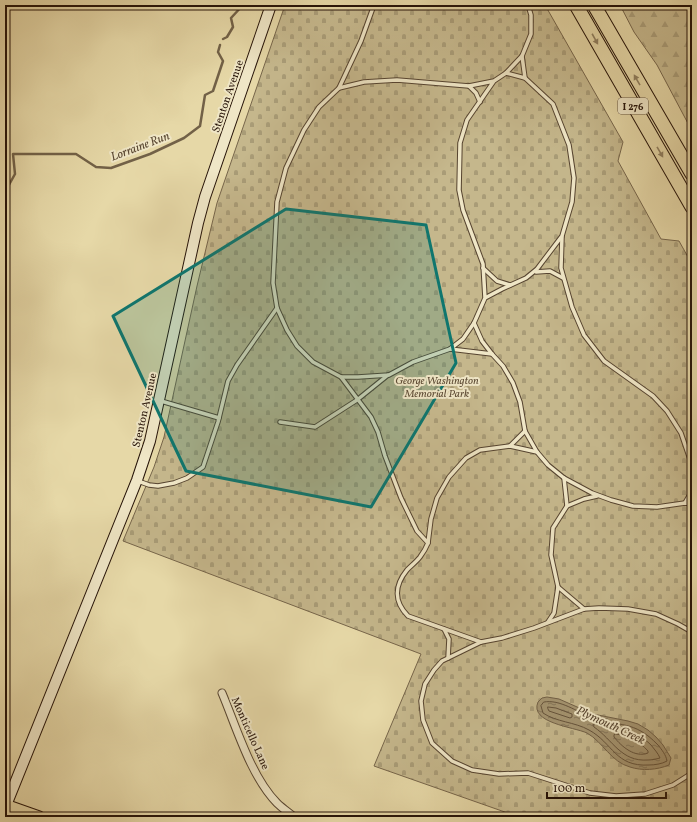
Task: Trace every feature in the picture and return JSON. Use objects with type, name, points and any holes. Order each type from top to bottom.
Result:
[{"type":"highway","name":"I 276","points":[[576,5],[692,207]]},
{"type":"highway","name":"I 276","points":[[594,5],[692,174]]},
{"type":"main road","name":"Stenton Avenue","points":[[5,806],[136,480],[150,441],[178,309],[204,204],[271,5]]},
{"type":"main road","points":[[5,806],[39,817]]},
{"type":"street","name":"Monticello Lane","points":[[222,693],[258,776],[277,803],[294,817]]},
{"type":"lane","points":[[374,5],[361,41],[339,88],[318,107],[304,130],[286,168],[277,202],[273,283],[277,308],[287,330],[297,346],[313,362],[340,377],[371,417],[378,432],[385,456],[396,484],[417,531],[428,543]]},
{"type":"lane","points":[[339,88],[364,82],[397,80],[469,86],[494,81],[506,73],[522,56],[531,34],[531,15],[528,5]]},
{"type":"lane","points":[[522,56],[524,78]]},
{"type":"lane","points":[[506,73],[524,78],[553,104],[569,145],[574,178],[572,202],[562,236],[561,268],[572,307],[584,335],[604,361],[653,396],[667,411],[681,433],[692,465]]},
{"type":"lane","points":[[280,422],[315,427],[357,400],[389,375],[413,362],[450,349],[463,339],[474,323],[485,298],[483,264],[463,210],[459,190],[458,164],[460,143],[467,120],[494,81]]},
{"type":"lane","points":[[469,86],[476,93],[480,102]]},
{"type":"lane","points":[[485,298],[511,286],[534,272],[562,236]]},
{"type":"lane","points":[[483,268],[497,282],[511,286]]},
{"type":"lane","points":[[534,272],[550,271],[563,278]]},
{"type":"lane","points":[[136,480],[149,485],[158,486],[187,478],[203,467],[219,418],[228,380],[277,308]]},
{"type":"lane","points":[[474,323],[482,341],[503,366],[514,383],[520,402],[525,431],[537,452],[548,465],[564,478],[598,496],[633,506],[657,507],[685,503],[692,504]]},
{"type":"lane","points":[[450,349],[492,354]]},
{"type":"lane","points":[[340,377],[389,375]]},
{"type":"lane","points":[[159,400],[219,418]]},
{"type":"lane","points":[[510,446],[525,431]]},
{"type":"lane","points":[[481,642],[408,616],[400,608],[396,596],[397,588],[406,572],[421,556],[428,543],[437,498],[449,477],[466,458],[480,450],[510,446],[537,452]]},
{"type":"lane","points":[[564,478],[567,506]]},
{"type":"lane","points":[[685,503],[692,491]]},
{"type":"lane","points":[[548,622],[554,613],[558,587],[551,555],[553,528],[567,506],[584,499],[598,496]]},
{"type":"lane","points":[[558,587],[584,609]]},
{"type":"lane","points":[[692,632],[656,614],[628,609],[584,609],[534,628],[502,638],[481,642],[442,661],[425,684],[421,701],[423,720],[432,743],[452,761],[472,770],[499,774],[528,773],[590,793],[616,796],[645,794],[672,785],[692,773]]},
{"type":"lane","points":[[444,628],[448,639],[448,658]]},
{"type":"highlighted area","points":[[286,209],[426,225],[456,363],[371,507],[186,471],[113,316]]},
{"type":"green space","name":"George Washington Memorial Park","points":[[285,5],[545,5],[623,142],[618,161],[661,239],[679,241],[692,264],[692,817],[519,817],[374,766],[421,654],[123,541],[154,467],[164,437],[217,203]]},
{"type":"green space","points":[[620,5],[692,5],[692,131],[657,65],[634,32]]},
{"type":"water","name":"Plymouth Creek","points":[[547,697],[559,699],[593,714],[638,724],[648,730],[663,745],[671,758],[669,765],[660,768],[644,769],[623,764],[587,733],[554,723],[540,715],[537,709],[538,702],[542,698]]},
{"type":"waterway","name":"Lorraine Run","points":[[223,39],[227,37],[233,27],[231,18],[243,5]]},
{"type":"waterway","name":"Lorraine Run","points":[[5,192],[15,174],[13,154],[76,154],[96,167],[111,168],[150,154],[184,138],[200,126],[205,95],[213,91],[223,61],[218,52],[220,45]]}]
